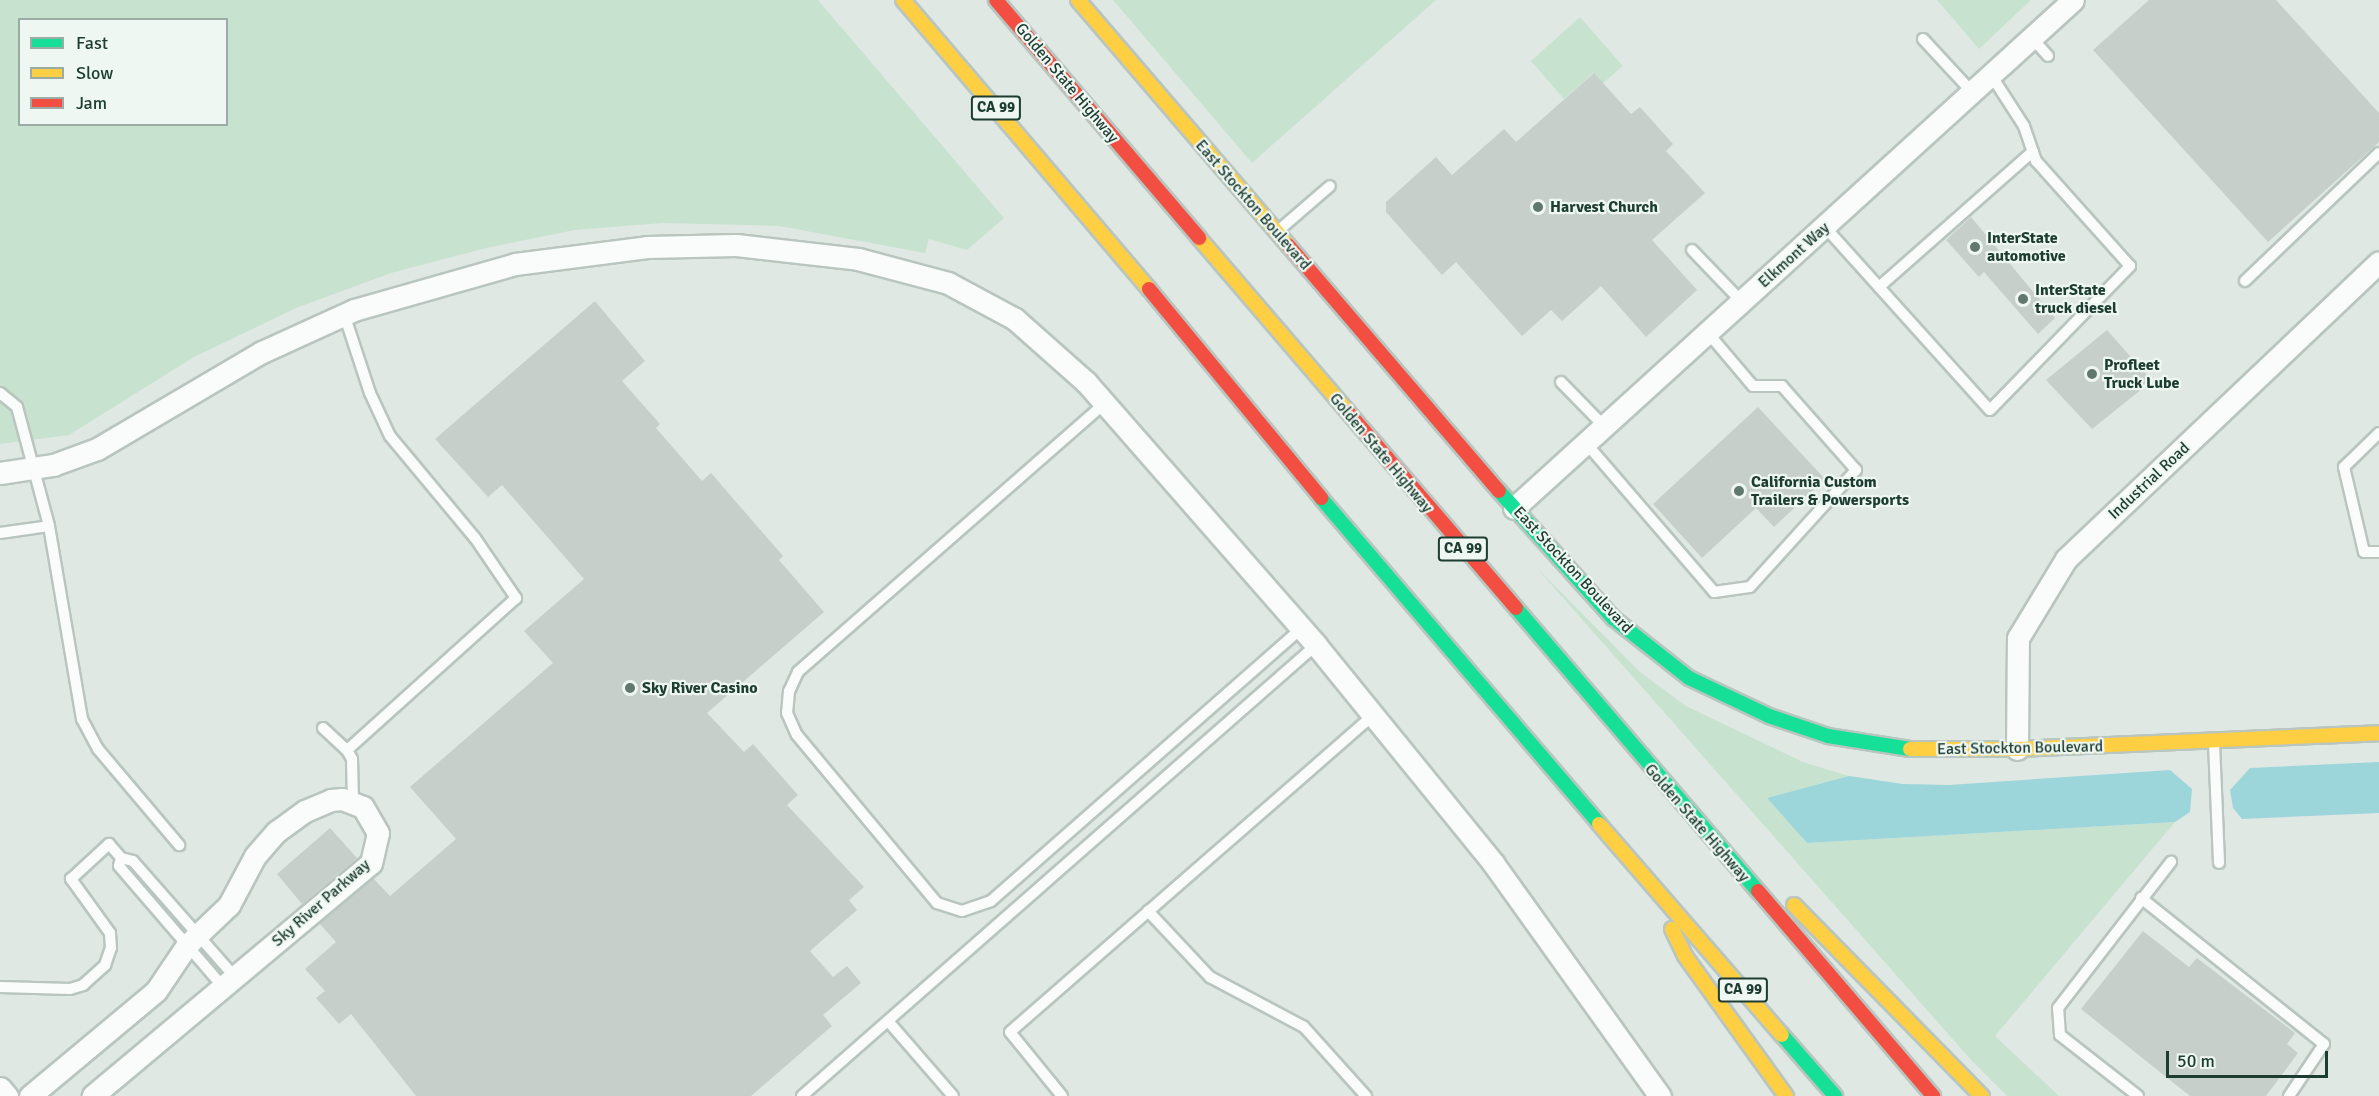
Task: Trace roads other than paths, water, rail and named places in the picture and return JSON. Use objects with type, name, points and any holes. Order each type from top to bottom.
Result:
[{"type":"main road","name":"CA 99","points":[[903,0],[1089,217],[1419,616],[1835,1096]]},
{"type":"main road","name":"Golden State Highway","points":[[996,0],[1608,721],[1933,1096]]},
{"type":"main road","name":"East Stockton Boulevard","points":[[1078,0],[1514,508],[1613,618],[1689,678],[1729,699],[1828,736],[1883,747],[1935,751],[2017,749],[2214,743],[2379,733]]},
{"type":"main road","points":[[1608,721],[1767,877]]},
{"type":"main road","points":[[1651,884],[1685,956],[1786,1096]]},
{"type":"main road","points":[[1783,894],[1982,1096]]},
{"type":"street","name":"Elkmont Way","points":[[1514,508],[2073,0]]},
{"type":"street","points":[[0,473],[31,470],[97,449],[215,378],[344,314],[484,271],[596,252],[717,245],[812,251],[926,275],[971,293],[1034,336],[1105,403],[1375,714],[1493,863],[1660,1096]]},
{"type":"street","name":"Industrial Road","points":[[2017,749],[2018,638],[2066,559],[2379,262]]},
{"type":"street","points":[[30,1096],[156,991],[192,940],[229,904],[255,856],[276,832],[321,803],[342,799],[353,802]]},
{"type":"street","name":"Sky River Parkway","points":[[92,1096],[370,863],[378,844],[375,824],[363,807],[353,802]]},
{"type":"street","points":[[0,1088],[7,1096]]},
{"type":"lane","points":[[2032,38],[2048,56]]},
{"type":"lane","points":[[1923,39],[1972,92]]},
{"type":"lane","points":[[1825,227],[1990,410],[2130,266],[2036,161],[2024,126],[1991,75]]},
{"type":"lane","points":[[1879,287],[2033,151]]},
{"type":"lane","points":[[2245,281],[2379,153]]},
{"type":"lane","points":[[1276,232],[1330,186]]},
{"type":"lane","points":[[1692,250],[1742,302]]},
{"type":"lane","points":[[344,314],[370,393],[390,436],[475,538],[516,598],[347,750]]},
{"type":"lane","points":[[1585,442],[1714,592],[1750,587],[1856,470],[1782,386],[1753,386],[1708,333]]},
{"type":"lane","points":[[1561,382],[1604,426]]},
{"type":"lane","points":[[0,393],[17,407],[31,470],[49,526],[86,729],[98,749],[179,845]]},
{"type":"lane","points":[[1105,403],[798,672],[789,691],[788,713],[796,735],[937,903],[962,911],[991,901],[1302,628]]},
{"type":"lane","points":[[2379,434],[2344,467],[2364,552],[2379,552]]},
{"type":"lane","points":[[0,534],[49,526]]},
{"type":"lane","points":[[802,1096],[1316,645]]},
{"type":"lane","points":[[1062,1096],[1010,1032],[1375,714]]},
{"type":"lane","points":[[323,728],[347,750],[353,773],[353,802]]},
{"type":"lane","points":[[2214,743],[2219,863]]},
{"type":"lane","points":[[0,987],[70,989],[83,985],[105,965],[111,948],[110,933],[70,879],[109,844],[121,858],[130,857],[192,940],[229,982]]},
{"type":"lane","points":[[2138,1096],[2060,1035],[2058,1008],[2171,862]]},
{"type":"lane","points":[[2142,898],[2324,1044],[2289,1096]]},
{"type":"lane","points":[[1148,911],[1210,977],[1237,995],[1291,1018],[1311,1033],[1366,1096]]},
{"type":"lane","points":[[192,940],[229,982]]},
{"type":"lane","points":[[888,1021],[953,1096]]},
{"type":"water","points":[[2379,762],[2379,813],[2242,819],[2233,808],[2230,790],[2250,768]]},
{"type":"water","points":[[2170,770],[2192,789],[2190,812],[2175,822],[1807,843],[1767,798],[1849,776],[1903,784],[1949,785]]},
{"type":"place","name":"Harvest Church","points":[[1538,207]]},
{"type":"place","name":"InterState automotive","points":[[1975,247]]},
{"type":"place","name":"InterState truck diesel","points":[[2023,299]]},
{"type":"place","name":"Profleet Truck Lube","points":[[2092,374]]},
{"type":"place","name":"California Custom Trailers & Powersports","points":[[1739,491]]},
{"type":"place","name":"Sky River Casino","points":[[630,688]]}]
